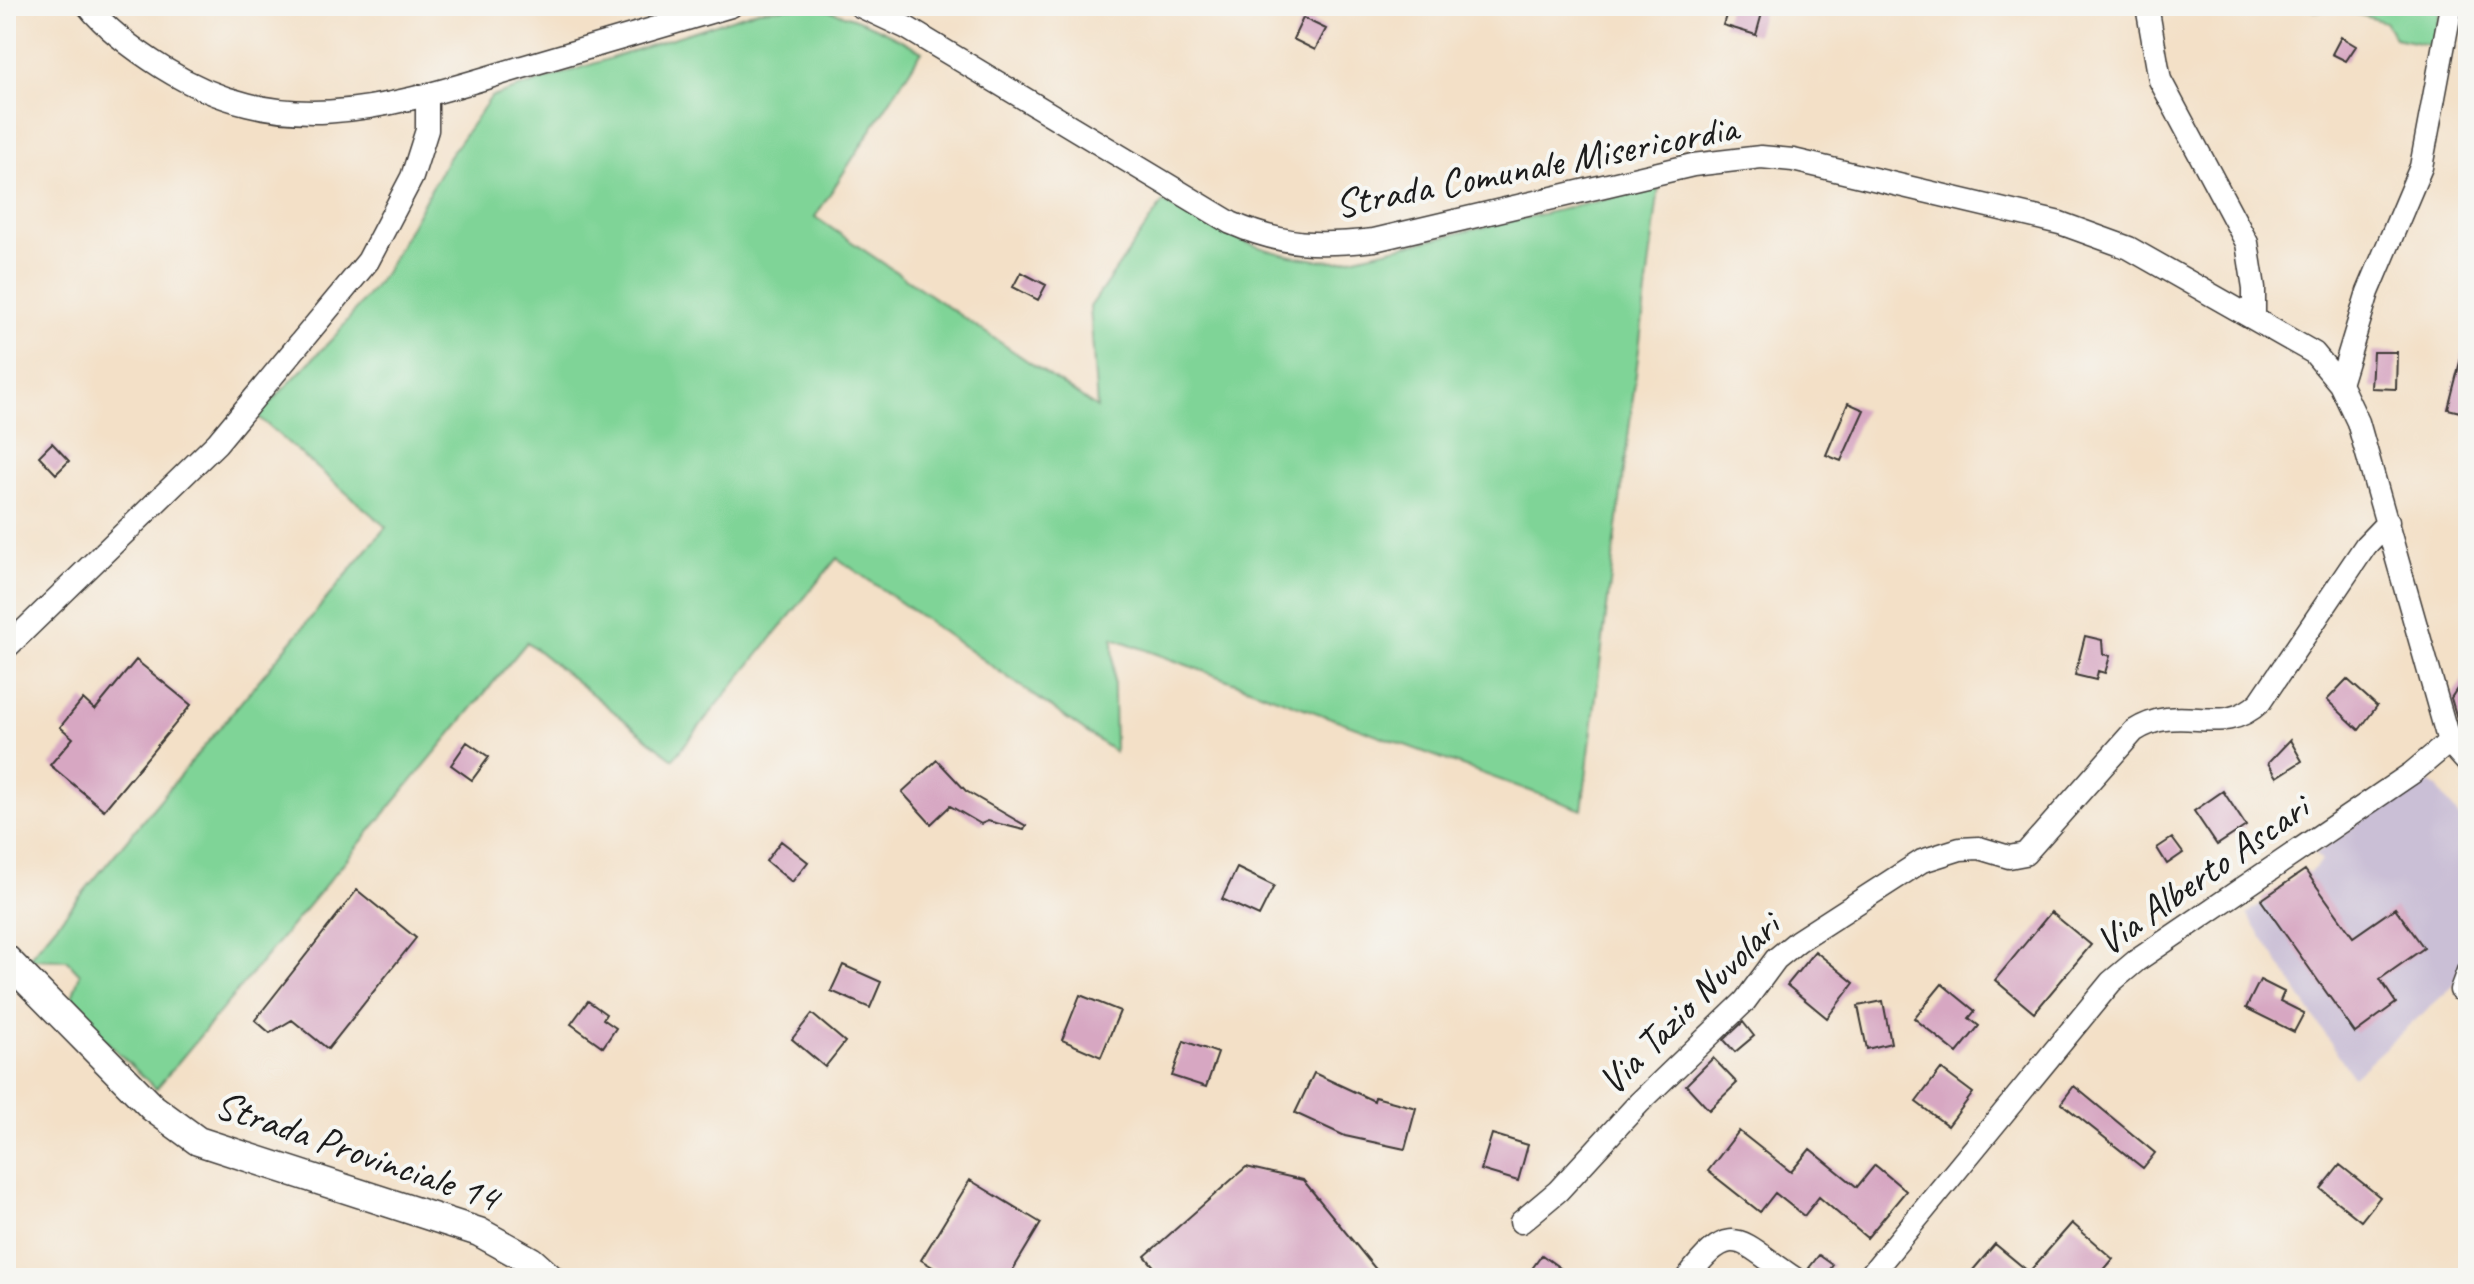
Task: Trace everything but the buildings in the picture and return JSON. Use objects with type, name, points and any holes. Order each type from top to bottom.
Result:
[{"type":"main road","name":"Strada Provinciale 14","points":[[6,959],[153,1108],[198,1141],[479,1232],[531,1261],[550,1278]]},
{"type":"street","points":[[88,6],[124,40],[170,72],[213,93],[280,111],[318,113],[358,111],[427,96],[731,6]]},
{"type":"street","name":"Strada Comunale Misericordia","points":[[860,6],[907,28],[1231,223],[1268,239],[1331,245],[1374,240],[1693,165],[1761,157],[1793,160],[2096,234],[2254,316],[2314,353],[2340,384],[2358,422],[2449,742]]},
{"type":"street","points":[[2147,6],[2160,80],[2247,243],[2254,288],[2254,316]]},
{"type":"street","points":[[2340,384],[2368,292],[2421,167],[2451,6]]},
{"type":"street","points":[[6,648],[217,443],[368,261],[412,177],[427,130],[427,96]]},
{"type":"street","name":"Via Tazio Nuvolari","points":[[1521,1222],[1558,1191],[1639,1103],[1745,1001],[1776,959],[1798,941],[1922,861],[1969,849],[2009,857],[2025,854],[2134,731],[2152,719],[2175,716],[2228,721],[2248,713],[2260,702],[2366,545],[2388,522]]},
{"type":"street","points":[[2449,742],[2468,763]]},
{"type":"street","name":"Via Alberto Ascari","points":[[1868,1278],[2111,982],[2136,961],[2412,773],[2449,742]]},
{"type":"street","points":[[1687,1278],[1709,1249],[1723,1240],[1738,1241],[1794,1278]]},
{"type":"shaded area","points":[[2422,778],[2437,787],[2468,830],[2468,943],[2453,986],[2353,1077],[2247,914],[2305,870],[2309,873],[2322,861],[2315,854]]},
{"type":"green space","points":[[807,6],[852,18],[922,51],[815,217],[1097,408],[1090,307],[1163,202],[1247,243],[1291,256],[1338,261],[1659,187],[1582,810],[1113,638],[1115,752],[837,558],[673,759],[527,642],[156,1089],[69,1006],[80,974],[67,960],[28,959],[386,527],[257,416],[335,336],[385,273],[448,158],[491,97],[759,10]]},
{"type":"green space","points":[[2312,6],[2441,6],[2433,46],[2395,38],[2385,22],[2336,8],[2314,11]]}]
